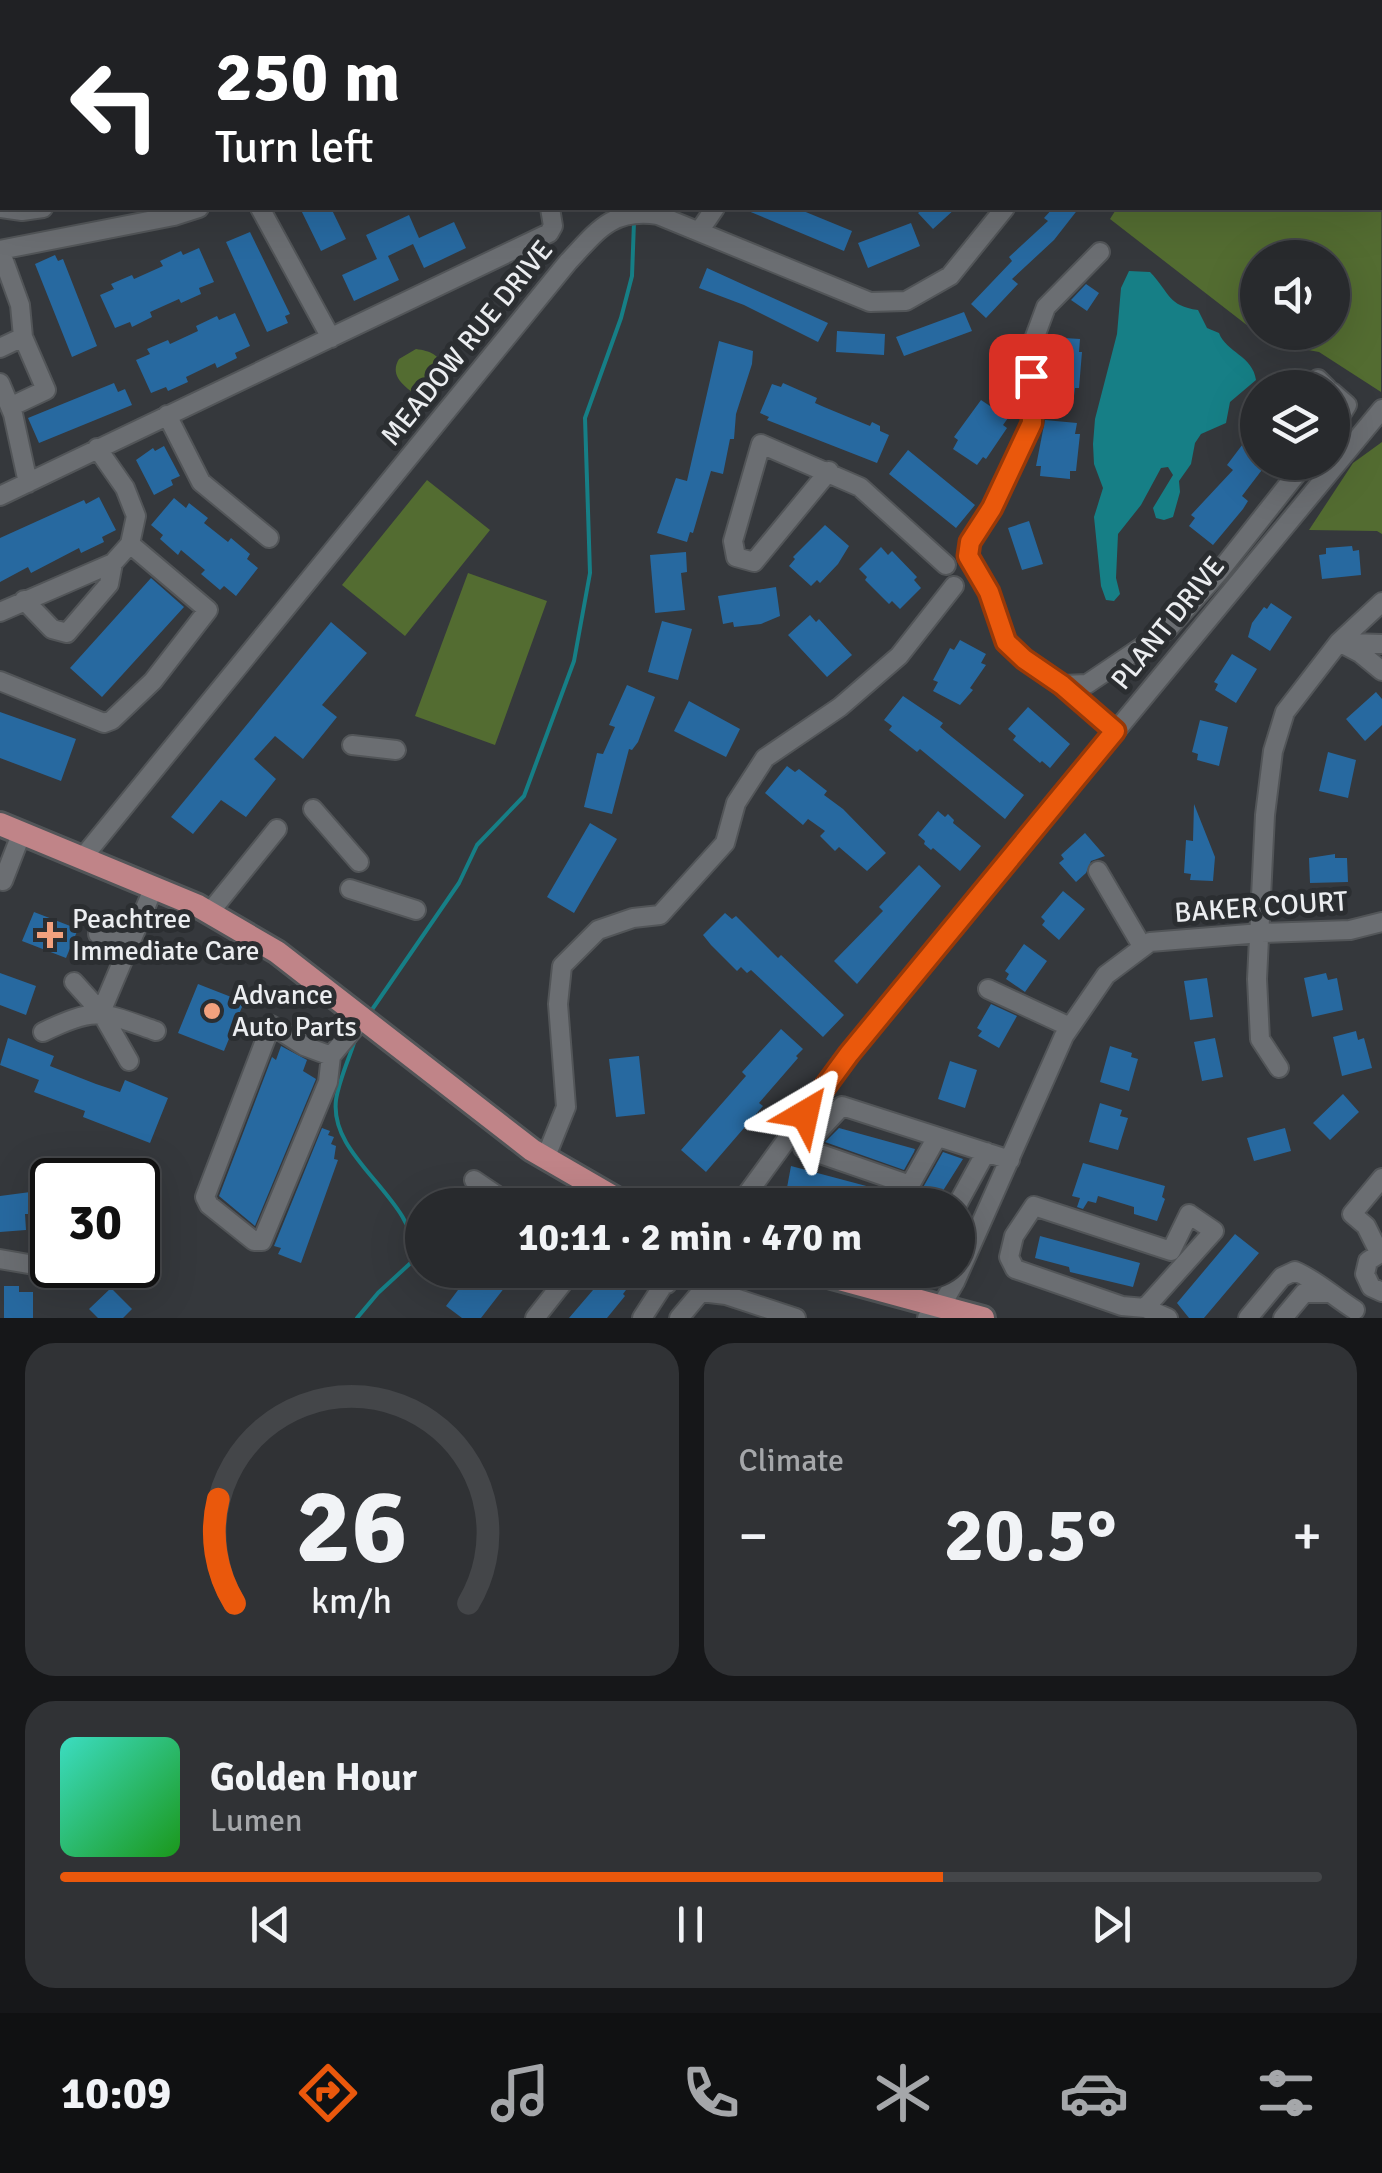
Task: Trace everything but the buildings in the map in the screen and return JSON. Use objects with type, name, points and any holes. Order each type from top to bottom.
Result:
[{"type":"main road","points":[[11,828],[210,912],[277,952],[546,1159],[597,1188]]},
{"type":"main road","points":[[860,1288],[937,1314],[983,1318]]},
{"type":"street","points":[[10,407],[46,390],[23,337],[20,305],[0,250],[123,216],[174,216],[193,210]]},
{"type":"street","points":[[261,210],[331,338]]},
{"type":"street","points":[[0,496],[549,233],[553,226],[550,210]]},
{"type":"street","points":[[700,230],[714,210]]},
{"type":"street","name":"MEADOW RUE DRIVE","points":[[84,856],[547,287],[603,225],[639,212],[680,222],[870,302],[906,301],[950,276],[1003,210]]},
{"type":"street","points":[[954,586],[944,567],[970,542],[992,508],[1032,423],[1033,342],[1046,308],[1100,252]]},
{"type":"street","points":[[0,348],[23,337]]},
{"type":"street","points":[[0,382],[28,482]]},
{"type":"street","name":"PLANT DRIVE","points":[[751,1188],[849,1054],[1382,408]]},
{"type":"street","points":[[167,415],[201,482],[269,538]]},
{"type":"street","points":[[829,471],[754,562],[736,557],[733,541],[761,444],[829,471],[860,487],[946,565]]},
{"type":"street","points":[[0,612],[113,563],[130,544],[136,516],[125,488],[97,448]]},
{"type":"street","points":[[1062,685],[1087,684],[1167,630],[1220,572],[1292,480]]},
{"type":"street","points":[[970,542],[968,556],[989,592],[1006,642],[1115,731]]},
{"type":"street","points":[[0,681],[104,723],[154,681],[208,610],[130,544]]},
{"type":"street","points":[[24,600],[52,629],[67,632],[108,584],[113,563]]},
{"type":"street","points":[[954,586],[989,592]]},
{"type":"street","points":[[546,1159],[566,1107],[558,1004],[562,966],[598,930],[633,918],[660,915],[725,843],[736,804],[765,758],[840,708],[900,656],[954,586]]},
{"type":"street","points":[[1279,1068],[1260,1040],[1257,979],[1265,815],[1273,751],[1284,712],[1339,642],[1382,602]]},
{"type":"street","points":[[1339,642],[1382,644]]},
{"type":"street","points":[[1339,642],[1382,671]]},
{"type":"street","points":[[352,746],[396,750]]},
{"type":"street","points":[[314,809],[359,862]]},
{"type":"street","points":[[3,881],[11,828]]},
{"type":"street","points":[[210,912],[277,829]]},
{"type":"street","points":[[1098,871],[1142,946]]},
{"type":"street","points":[[100,1012],[154,887]]},
{"type":"street","points":[[350,890],[416,910]]},
{"type":"street","name":"BAKER COURT","points":[[937,1314],[1070,1027],[1106,975],[1150,942],[1262,932],[1350,930],[1382,922]]},
{"type":"street","points":[[98,934],[130,942]]},
{"type":"street","points":[[74,982],[100,1012],[129,1061]]},
{"type":"street","points":[[988,990],[1070,1027]]},
{"type":"street","points":[[43,1032],[68,1020],[100,1012],[156,1031]]},
{"type":"street","points":[[332,1056],[304,1046],[272,1025],[205,1197],[208,1206],[254,1240],[262,1241],[328,1082],[332,1056],[363,1018]]},
{"type":"street","points":[[937,1136],[910,1185],[802,1148],[842,1106],[937,1136],[1010,1160]]},
{"type":"street","points":[[967,1188],[986,1152]]},
{"type":"street","points":[[1248,1318],[1282,1276],[1296,1272],[1316,1280],[1352,1314],[1377,1289],[1366,1267],[1368,1260],[1381,1252],[1366,1226],[1352,1214],[1382,1178]]},
{"type":"street","points":[[474,1180],[486,1188]]},
{"type":"street","points":[[1168,1318],[1145,1308],[1120,1312],[1016,1268],[1008,1257],[1014,1236],[1034,1206],[1172,1251]]},
{"type":"street","points":[[1145,1308],[1178,1272],[1214,1231],[1189,1214],[1172,1251],[1178,1272]]},
{"type":"street","points":[[0,1259],[30,1264]]},
{"type":"street","points":[[535,1318],[559,1288]]},
{"type":"street","points":[[642,1318],[662,1288]]},
{"type":"street","points":[[679,1318],[701,1292],[796,1318]]},
{"type":"street","points":[[1283,1318],[1304,1293],[1328,1293]]},
{"type":"green space","points":[[1116,210],[1381,210],[1381,392],[1319,352],[1308,350],[1350,350],[1350,240],[1240,240],[1240,320],[1110,219]]},
{"type":"green space","points":[[416,349],[434,354],[443,370],[420,398],[400,382],[396,371],[399,359]]},
{"type":"green space","points":[[1382,442],[1382,534],[1309,530],[1342,480],[1350,480],[1353,463]]},
{"type":"green space","points":[[427,480],[490,530],[405,636],[342,585]]},
{"type":"green space","points":[[468,573],[547,601],[495,745],[415,716]]},
{"type":"water","points":[[1129,271],[1150,272],[1175,302],[1198,310],[1207,328],[1219,333],[1253,370],[1240,370],[1240,394],[1230,402],[1226,423],[1201,434],[1195,443],[1191,464],[1179,481],[1173,517],[1156,518],[1153,508],[1173,475],[1168,467],[1161,468],[1141,505],[1118,534],[1116,578],[1120,594],[1114,601],[1106,600],[1101,586],[1094,517],[1103,488],[1094,464],[1093,444],[1095,419],[1117,334],[1121,288]]},
{"type":"waterway","points":[[369,1014],[459,883],[477,845],[524,796],[574,661],[590,573],[585,418],[632,276],[634,222]]},
{"type":"waterway","points":[[355,1040],[337,1092],[337,1121],[358,1160],[402,1215],[412,1236],[416,1258],[357,1318]]},
{"type":"place","name":"Peachtree Immediate Care","points":[[50,935]]},
{"type":"place","name":"Advance Auto Parts","points":[[212,1011]]},
{"type":"route","points":[[805,1114],[849,1054],[1115,731],[1006,642],[989,592],[968,556],[970,542],[992,508],[1032,423],[1031,376]]}]
